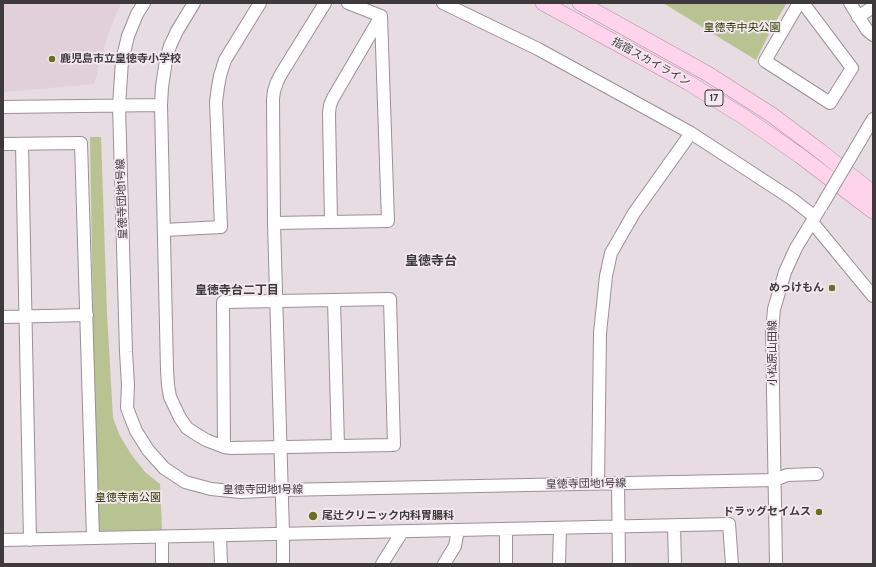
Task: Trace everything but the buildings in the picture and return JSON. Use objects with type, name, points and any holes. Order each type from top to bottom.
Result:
[{"type":"main road","name":"指宿スカイライン","points":[[543,3],[689,83],[744,117],[799,155],[873,211]]},
{"type":"main road","name":"指宿スカイライン","points":[[580,3],[708,74],[772,115],[873,193]]},
{"type":"street","name":"皇徳寺団地1号線","points":[[144,3],[137,14],[128,36],[123,55],[119,106],[128,385],[127,408],[136,431],[148,450],[164,468],[185,482],[211,489],[241,492],[775,480],[787,475],[817,474]]},
{"type":"street","points":[[194,3],[170,46],[163,75],[161,105],[167,370],[170,397],[180,418],[187,428],[206,440],[224,447],[231,448],[394,445],[390,299],[223,302],[224,447]]},
{"type":"street","points":[[164,230],[221,227],[216,102],[218,87],[225,60],[260,3]]},
{"type":"street","points":[[283,564],[274,223],[273,98],[276,82],[324,3]]},
{"type":"street","points":[[348,3],[381,16]]},
{"type":"street","points":[[443,3],[538,49],[691,133],[816,215],[873,296]]},
{"type":"street","points":[[799,3],[766,61],[830,103],[852,68],[803,3]]},
{"type":"street","points":[[850,3],[867,30],[873,35]]},
{"type":"street","points":[[858,16],[873,7]]},
{"type":"street","points":[[274,223],[388,221],[381,16]]},
{"type":"street","points":[[331,222],[330,105],[381,16]]},
{"type":"street","points":[[3,107],[161,105]]},
{"type":"street","name":"小松原山田線","points":[[776,564],[772,332],[774,309],[785,272],[796,248],[873,119]]},
{"type":"street","points":[[598,484],[600,333],[606,276],[611,253],[634,214],[691,133]]},
{"type":"street","points":[[3,144],[81,143],[93,538]]},
{"type":"street","points":[[22,144],[30,540]]},
{"type":"street","points":[[334,300],[338,446]]},
{"type":"street","points":[[3,317],[86,315]]},
{"type":"street","points":[[618,483],[619,564]]},
{"type":"street","points":[[3,540],[730,524],[732,564]]},
{"type":"street","points":[[674,526],[676,564]]},
{"type":"street","points":[[559,564],[560,528]]},
{"type":"street","points":[[506,529],[506,564]]},
{"type":"street","points":[[444,564],[455,546],[458,530]]},
{"type":"street","points":[[382,564],[402,532]]},
{"type":"street","points":[[220,536],[221,564]]},
{"type":"street","points":[[162,537],[162,564]]},
{"type":"shaded area","name":"鹿児島市立皇徳寺小学校","points":[[3,3],[121,3],[108,34],[94,84],[3,92]]},
{"type":"green space","name":"皇徳寺中央公園","points":[[663,3],[787,3],[774,24],[756,60]]},
{"type":"green space","name":"皇徳寺南公園","points":[[90,137],[101,137],[107,313],[113,418],[120,436],[131,454],[145,472],[160,484],[162,530],[99,531],[95,439]]},
{"type":"place","name":"鹿児島市立皇徳寺小学校","points":[[52,59]]},
{"type":"place","name":"めっけもん","points":[[832,288]]},
{"type":"place","name":"ドラッグセイムス","points":[[819,512]]},
{"type":"place","name":"尾辻クリニック内科胃腸科","points":[[313,516]]},
{"type":"district","name":"皇徳寺台","points":[[431,261]]},
{"type":"district","name":"皇徳寺台二丁目","points":[[237,290]]}]
